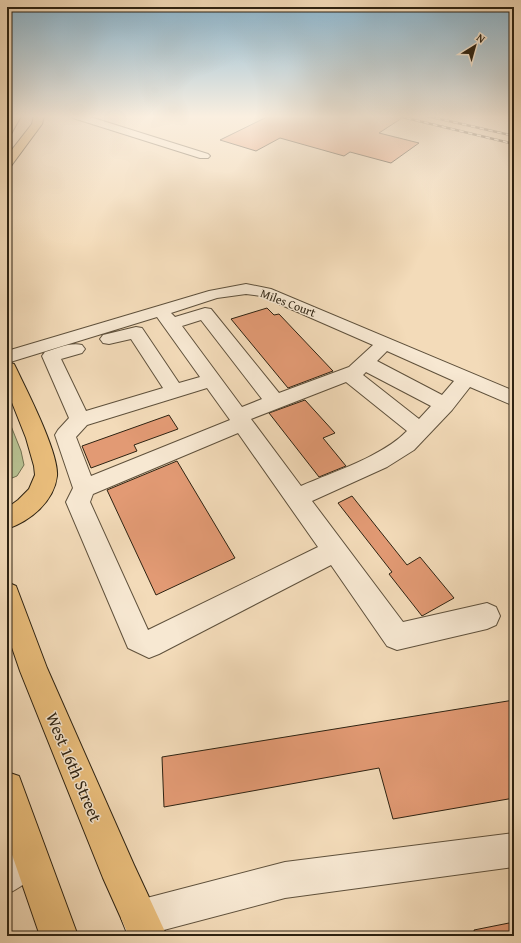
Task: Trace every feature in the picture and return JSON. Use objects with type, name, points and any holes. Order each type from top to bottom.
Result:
[{"type":"main road","points":[[7,368],[44,458],[46,474],[41,490],[30,504],[7,519]]},
{"type":"main road","name":"West 16th Street","points":[[7,594],[34,671],[144,927]]},
{"type":"main road","points":[[7,788],[16,853],[59,936]]},
{"type":"street","name":"Miles Court","points":[[7,357],[166,317],[215,294],[246,289],[265,292],[514,399]]},
{"type":"street","points":[[166,317],[205,313],[275,402]]},
{"type":"street","points":[[166,317],[397,637],[487,616]]},
{"type":"street","points":[[80,420],[51,356],[136,332],[174,391]]},
{"type":"street","points":[[84,488],[240,420],[275,402],[357,368],[385,343]]},
{"type":"street","points":[[357,368],[445,405]]},
{"type":"street","points":[[357,368],[420,431]]},
{"type":"street","points":[[297,498],[380,461],[407,444],[445,405],[466,378]]},
{"type":"street","points":[[212,380],[80,420],[65,435],[84,488],[78,502],[138,639],[148,644],[335,551]]},
{"type":"street","points":[[144,927],[285,880],[514,850]]},
{"type":"green space","points":[[7,416],[21,451],[24,465],[17,476],[7,480]]},
{"type":"building","points":[[380,160],[395,160],[391,163]]},
{"type":"building","points":[[267,308],[274,315],[279,314],[333,371],[288,388],[231,319]]},
{"type":"building","points":[[305,400],[335,433],[323,438],[346,466],[319,477],[269,413]]},
{"type":"building","points":[[169,415],[178,429],[134,445],[137,451],[91,468],[82,446]]},
{"type":"building","points":[[177,461],[235,558],[156,595],[107,490]]},
{"type":"building","points":[[352,496],[407,565],[420,557],[454,598],[422,616],[389,574],[392,572],[338,503]]},
{"type":"building","points":[[514,700],[514,798],[393,819],[379,768],[164,807],[162,757]]},
{"type":"building","points":[[514,922],[514,936],[475,936],[474,930]]}]
